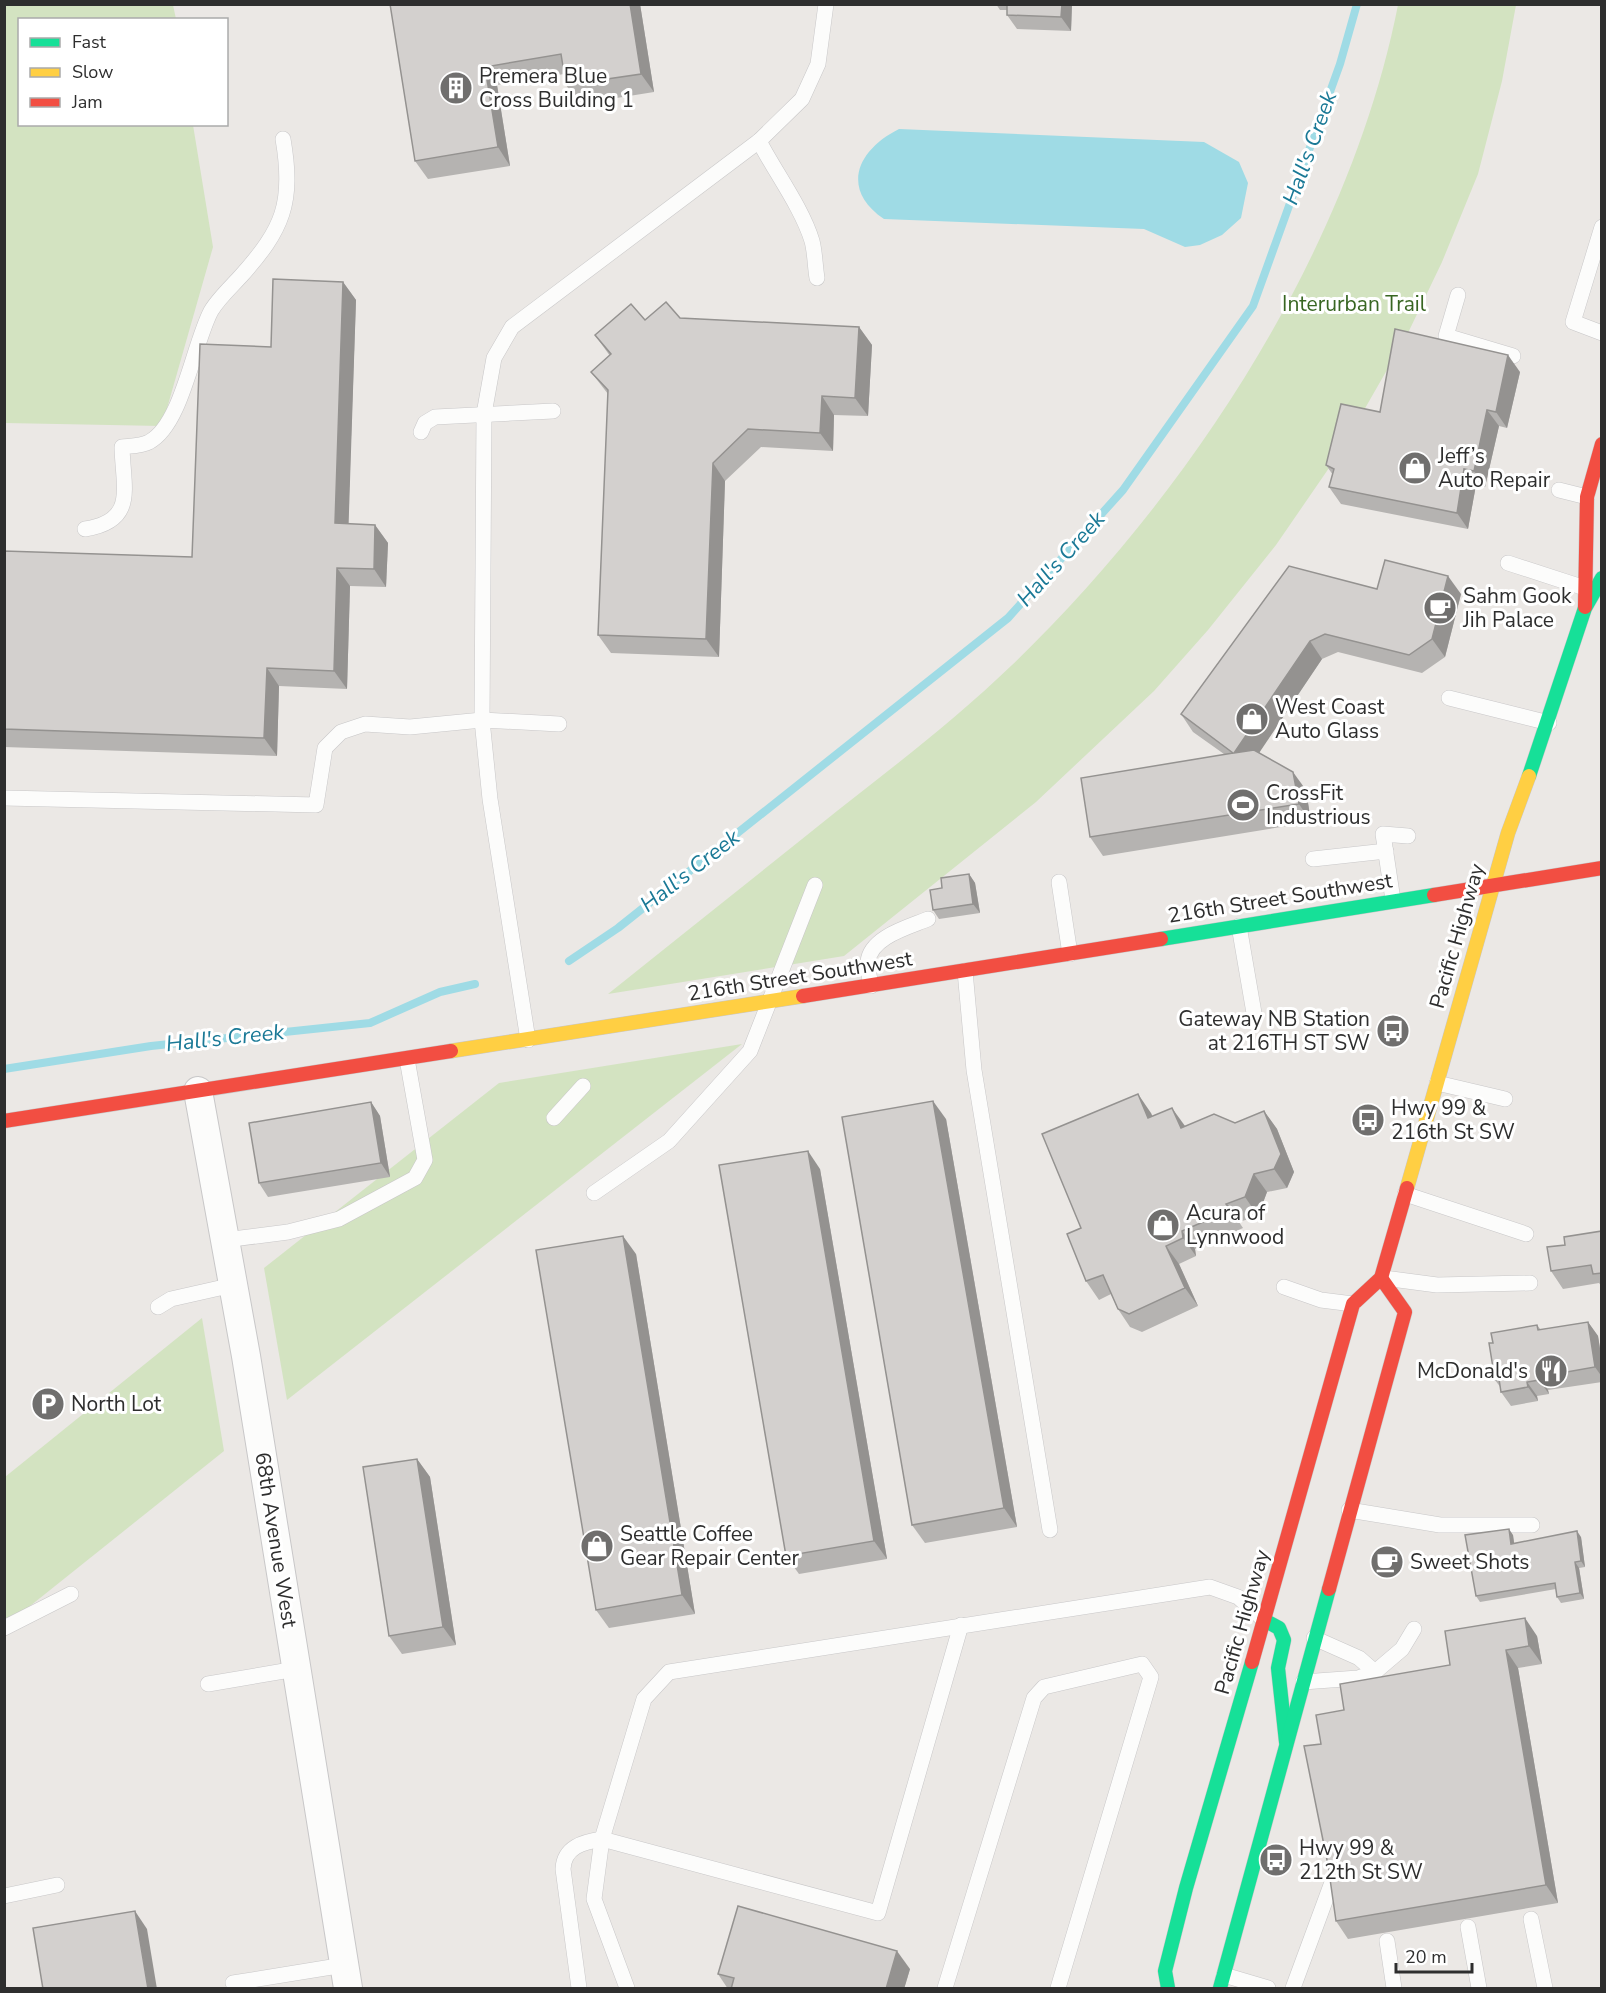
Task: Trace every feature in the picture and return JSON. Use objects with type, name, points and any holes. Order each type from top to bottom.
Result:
[{"type":"main road","name":"Pacific Highway","points":[[1585,609],[1587,497],[1602,444]]},
{"type":"main road","name":"Pacific Highway","points":[[1381,1278],[1508,833],[1549,723],[1585,609],[1602,578]]},
{"type":"main road","name":"216th Street Southwest","points":[[4,1121],[965,971],[1602,868]]},
{"type":"main road","points":[[1222,1982],[1314,1638],[1405,1312],[1381,1278],[1353,1304]]},
{"type":"main road","name":"Pacific Highway","points":[[1168,1989],[1165,1971],[1186,1888],[1353,1304]]},
{"type":"main road","points":[[1264,1620],[1279,1628],[1283,1633],[1284,1640],[1278,1668],[1286,1742]]},
{"type":"street","name":"68th Avenue West","points":[[198,1091],[233,1285],[346,1977]]},
{"type":"lane","points":[[528,1040],[490,799],[482,720],[484,414],[494,358],[512,327],[759,141],[802,99],[818,64],[826,4]]},
{"type":"lane","points":[[85,529],[102,526],[116,519],[123,505],[122,447],[150,442],[175,414],[202,330],[212,309],[266,248],[281,219],[288,195],[289,171],[283,139]]},
{"type":"lane","points":[[759,141],[780,181],[799,209],[812,242],[817,278]]},
{"type":"lane","points":[[1602,227],[1573,322],[1602,333]]},
{"type":"lane","points":[[1458,295],[1446,336],[1513,356]]},
{"type":"lane","points":[[421,432],[425,423],[435,417],[553,411]]},
{"type":"lane","points":[[1559,490],[1587,497]]},
{"type":"lane","points":[[1508,564],[1585,588]]},
{"type":"lane","points":[[1449,698],[1549,723]]},
{"type":"lane","points":[[4,798],[316,805],[326,748],[341,732],[365,724],[410,727],[482,720],[559,724]]},
{"type":"lane","points":[[1393,900],[1383,834],[1408,836]]},
{"type":"lane","points":[[1313,859],[1386,851]]},
{"type":"lane","points":[[1059,882],[1070,954]]},
{"type":"lane","points":[[594,1193],[669,1141],[750,1051],[815,885]]},
{"type":"lane","points":[[870,986],[868,960],[873,947],[896,932],[928,920]]},
{"type":"lane","points":[[1239,926],[1254,1012]]},
{"type":"lane","points":[[965,971],[974,1071],[1050,1530]]},
{"type":"lane","points":[[225,1240],[288,1232],[339,1219],[415,1178],[425,1160],[407,1059]]},
{"type":"lane","points":[[1437,1083],[1505,1099]]},
{"type":"lane","points":[[554,1118],[583,1086]]},
{"type":"lane","points":[[1406,1194],[1526,1234]]},
{"type":"lane","points":[[1381,1278],[1437,1285],[1530,1283]]},
{"type":"lane","points":[[158,1307],[171,1299],[233,1285]]},
{"type":"lane","points":[[1284,1287],[1321,1300],[1353,1304]]},
{"type":"lane","points":[[1349,1510],[1440,1525],[1532,1525]]},
{"type":"lane","points":[[627,1989],[594,1899],[602,1839],[644,1699],[669,1672],[1210,1587],[1238,1597],[1264,1620]]},
{"type":"lane","points":[[4,1628],[71,1594]]},
{"type":"lane","points":[[579,1989],[564,1888],[564,1860],[577,1845],[602,1839],[878,1913],[961,1625]]},
{"type":"lane","points":[[1303,1682],[1358,1678],[1375,1672],[1402,1649],[1414,1629]]},
{"type":"lane","points":[[1314,1638],[1359,1658],[1375,1672]]},
{"type":"lane","points":[[945,1989],[1034,1698],[1044,1687],[1142,1664],[1150,1677],[1058,1989]]},
{"type":"lane","points":[[208,1684],[296,1669]]},
{"type":"lane","points":[[4,1896],[57,1885]]},
{"type":"lane","points":[[1293,1989],[1331,1885]]},
{"type":"lane","points":[[1531,1918],[1545,1989]]},
{"type":"lane","points":[[1468,1927],[1479,1989]]},
{"type":"lane","points":[[1387,1941],[1395,1989]]},
{"type":"lane","points":[[233,1983],[346,1977]]},
{"type":"lane","points":[[1222,1982],[1268,1989]]},
{"type":"green space","points":[[5,5],[173,5],[176,18],[18,18],[18,126],[193,126],[213,247],[162,426],[5,423]]},
{"type":"green space","name":"Interurban Trail","points":[[1398,5],[1516,5],[1502,81],[1478,174],[1442,262],[1407,335],[1340,452],[1276,545],[1208,630],[1154,691],[1036,802],[844,956],[608,994],[970,704],[1078,598],[1141,524],[1200,445],[1254,362],[1302,276],[1342,187],[1375,96]]},
{"type":"green space","points":[[742,1044],[287,1400],[264,1268],[499,1083]]},
{"type":"green space","points":[[202,1318],[224,1451],[5,1626],[5,1477]]},
{"type":"water","points":[[899,129],[1204,142],[1239,162],[1248,183],[1241,218],[1222,235],[1200,245],[1185,247],[1144,229],[884,219],[870,207],[862,195],[858,183],[859,171],[864,159],[873,148]]},
{"type":"building","name":"Premera Blue Cross Building 1","points":[[390,4],[630,4],[641,74],[566,85],[561,54],[485,67],[498,147],[415,161]]},
{"type":"building","points":[[1007,4],[1062,4],[1061,17],[1007,15]]},
{"type":"building","points":[[273,279],[343,282],[335,523],[375,525],[374,569],[337,568],[334,671],[267,668],[264,738],[4,729],[4,551],[192,557],[200,344],[271,347]]},
{"type":"building","points":[[666,302],[680,318],[859,327],[855,398],[822,396],[820,433],[748,429],[713,463],[706,639],[598,635],[608,390],[591,372],[611,354],[595,335],[631,304],[645,320]]},
{"type":"building","points":[[1395,329],[1508,355],[1496,412],[1487,410],[1474,471],[1464,469],[1457,513],[1329,487],[1334,469],[1326,465],[1341,404],[1380,412]]},
{"type":"building","points":[[1385,560],[1448,576],[1432,639],[1409,655],[1325,634],[1310,641],[1234,753],[1254,750],[1293,772],[1299,804],[1090,837],[1081,778],[1233,753],[1181,714],[1289,566],[1377,589]]},
{"type":"building","points":[[969,874],[973,904],[933,910],[930,890],[942,888],[941,878]]},
{"type":"building","name":"Acura of Lynnwood","points":[[1138,1094],[1148,1118],[1172,1108],[1181,1128],[1214,1114],[1235,1123],[1264,1111],[1281,1154],[1274,1169],[1254,1174],[1245,1197],[1226,1204],[1231,1210],[1182,1231],[1183,1238],[1166,1246],[1185,1288],[1129,1314],[1118,1309],[1103,1275],[1086,1281],[1067,1234],[1081,1228],[1042,1134]]},
{"type":"building","points":[[933,1101],[1004,1508],[912,1525],[842,1117]]},
{"type":"building","points":[[371,1102],[381,1163],[259,1183],[249,1123]]},
{"type":"building","points":[[808,1151],[874,1541],[786,1556],[719,1165]]},
{"type":"building","points":[[1602,1231],[1602,1273],[1593,1274],[1591,1265],[1551,1271],[1547,1247],[1565,1245],[1564,1237]]},
{"type":"building","points":[[623,1236],[682,1595],[596,1610],[536,1250]]},
{"type":"building","name":"McDonald's","points":[[1588,1322],[1595,1367],[1539,1377],[1539,1380],[1527,1382],[1528,1387],[1501,1392],[1499,1379],[1495,1380],[1489,1343],[1493,1343],[1491,1333],[1537,1325],[1538,1330]]},
{"type":"building","points":[[417,1459],[443,1627],[389,1636],[363,1467]]},
{"type":"building","points":[[1509,1529],[1511,1544],[1577,1531],[1581,1561],[1575,1562],[1580,1593],[1557,1597],[1555,1583],[1476,1596],[1465,1535]]},
{"type":"building","points":[[1525,1618],[1529,1646],[1506,1650],[1546,1885],[1336,1921],[1328,1865],[1304,1746],[1321,1744],[1316,1715],[1344,1710],[1340,1684],[1450,1665],[1445,1631]]},
{"type":"building","points":[[738,1906],[897,1951],[886,1989],[731,1989],[734,1978],[718,1974]]},
{"type":"building","points":[[135,1911],[148,1989],[43,1989],[33,1928]]},
{"type":"waterway","name":"Hall's Creek","points":[[569,961],[618,928],[1008,618],[1123,490],[1253,306],[1340,64],[1357,4]]},
{"type":"waterway","name":"Hall's Creek","points":[[4,1069],[151,1046],[370,1023],[440,992],[475,984]]},
{"type":"traffic: fast","points":[[1529,776],[1585,608],[1602,578]]},
{"type":"traffic: fast","points":[[1161,939],[1434,895]]},
{"type":"traffic: fast","points":[[1220,1988],[1329,1589]]},
{"type":"traffic: fast","points":[[1264,1620],[1279,1628],[1284,1640],[1278,1668],[1286,1742]]},
{"type":"traffic: fast","points":[[1168,1988],[1165,1971],[1186,1888],[1252,1662]]},
{"type":"traffic: slow","points":[[1407,1188],[1508,833],[1529,776]]},
{"type":"traffic: slow","points":[[451,1051],[803,996]]},
{"type":"traffic: jam","points":[[1585,607],[1587,497],[1602,444]]},
{"type":"traffic: jam","points":[[1434,895],[1602,868]]},
{"type":"traffic: jam","points":[[803,996],[1161,939]]},
{"type":"traffic: jam","points":[[4,1121],[451,1051]]},
{"type":"traffic: jam","points":[[1252,1662],[1353,1304],[1381,1278],[1407,1188]]},
{"type":"traffic: jam","points":[[1329,1589],[1405,1312],[1381,1278]]},
{"type":"place","name":"Premera Blue Cross Building 1","points":[[456,88]]},
{"type":"place","name":"Jeff’s Auto Repair","points":[[1415,468]]},
{"type":"place","name":"Sahm Gook Jih Palace","points":[[1440,608]]},
{"type":"place","name":"West Coast Auto Glass","points":[[1252,719]]},
{"type":"place","name":"CrossFit Industrious","points":[[1243,805]]},
{"type":"place","name":"Gateway NB Station at 216TH ST SW","points":[[1393,1031]]},
{"type":"place","name":"Hwy 99 & 216th St SW","points":[[1368,1120]]},
{"type":"place","name":"Acura of Lynnwood","points":[[1163,1225]]},
{"type":"place","name":"McDonald's","points":[[1551,1371]]},
{"type":"place","name":"North Lot","points":[[48,1404]]},
{"type":"place","name":"Seattle Coffee Gear Repair Center","points":[[597,1546]]},
{"type":"place","name":"Sweet Shots","points":[[1387,1562]]},
{"type":"place","name":"Hwy 99 & 212th St SW","points":[[1276,1860]]}]
